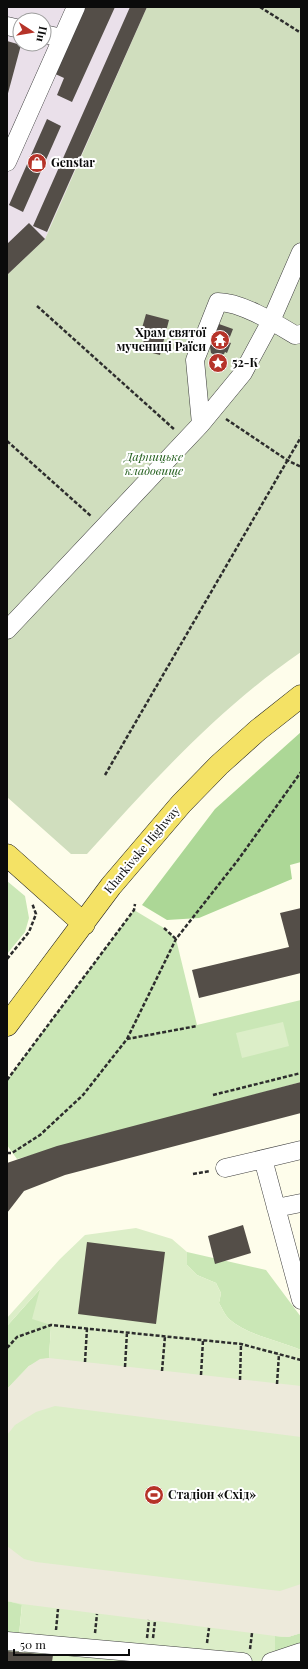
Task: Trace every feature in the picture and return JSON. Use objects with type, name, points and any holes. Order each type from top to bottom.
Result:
[{"type":"main road","name":"Kharkivske Highway","points":[[7,1025],[84,924],[118,876],[180,804],[219,765],[258,730],[301,696]]},
{"type":"main road","points":[[7,855],[84,924]]},
{"type":"lane","points":[[7,162],[76,7]]},
{"type":"lane","points":[[52,36],[62,38]]},
{"type":"lane","points":[[7,630],[186,440],[243,373],[271,321],[301,252]]},
{"type":"lane","points":[[200,424],[195,360],[218,302],[229,302],[271,321],[295,335],[301,334]]},
{"type":"lane","points":[[225,1168],[301,1150]]},
{"type":"lane","points":[[262,1159],[301,1300]]},
{"type":"lane","points":[[276,1208],[301,1203]]},
{"type":"lane","points":[[7,1641],[246,1657]]},
{"type":"lane","points":[[271,1662],[301,1652]]},
{"type":"path","points":[[260,7],[301,33]]},
{"type":"path","points":[[37,306],[186,440]]},
{"type":"path","points":[[213,410],[287,460],[301,467]]},
{"type":"path","points":[[105,775],[301,436]]},
{"type":"path","points":[[7,441],[103,528]]},
{"type":"path","points":[[7,1153],[12,1153],[40,1135],[83,1095],[127,1039],[176,939],[238,860],[301,772]]},
{"type":"path","points":[[7,1080],[134,910],[135,904]]},
{"type":"path","points":[[7,959],[29,932],[36,914]]},
{"type":"path","points":[[164,928],[176,939]]},
{"type":"path","points":[[127,1039],[197,1026]]},
{"type":"path","points":[[213,1095],[301,1074]]},
{"type":"path","points":[[7,1348],[17,1337],[51,1325],[241,1344],[301,1360]]},
{"type":"path","points":[[85,1362],[87,1328]]},
{"type":"path","points":[[125,1367],[127,1332]]},
{"type":"path","points":[[162,1371],[165,1336]]},
{"type":"path","points":[[201,1375],[203,1340]]},
{"type":"path","points":[[240,1380],[241,1344]]},
{"type":"path","points":[[277,1384],[279,1354]]},
{"type":"path","points":[[56,1631],[58,1609]]},
{"type":"path","points":[[95,1635],[97,1614]]},
{"type":"path","points":[[147,1640],[149,1620]]},
{"type":"path","points":[[153,1641],[155,1621]]},
{"type":"path","points":[[207,1646],[209,1628]]},
{"type":"path","points":[[246,1657],[252,1633]]},
{"type":"shaded area","points":[[7,7],[147,7],[45,239],[7,275]]},
{"type":"shaded area","points":[[49,1358],[301,1386],[301,1437],[55,1406],[36,1412],[15,1425],[7,1435],[7,1389],[29,1366],[40,1359]]},
{"type":"shaded area","points":[[7,1546],[24,1559],[36,1562],[280,1591],[301,1584],[301,1633],[288,1637],[275,1636],[7,1601]]},
{"type":"green space","name":"Дарницьке кладовище","points":[[147,7],[301,7],[301,652],[242,697],[215,721],[162,773],[87,854],[71,854],[7,797],[7,275],[45,239]]},
{"type":"green space","points":[[301,732],[301,862],[290,865],[292,879],[199,918],[167,920],[142,905],[215,809]]},
{"type":"green space","points":[[7,881],[25,896],[29,918],[25,932],[7,954]]},
{"type":"green space","points":[[134,910],[164,928],[176,939],[197,1025],[301,1000],[301,1082],[17,1159],[7,1145],[7,1080]]},
{"type":"green space","points":[[283,1022],[289,1046],[242,1058],[236,1033]]},
{"type":"green space","name":"Стадіон «Схід»","points":[[136,1228],[172,1239],[187,1252],[187,1265],[197,1275],[216,1283],[221,1293],[219,1303],[229,1319],[237,1325],[255,1334],[301,1350],[301,1633],[288,1637],[275,1636],[275,1653],[294,1662],[7,1662],[7,1633],[19,1635],[22,1605],[7,1601],[7,1389],[31,1366],[43,1359],[49,1358],[51,1325],[32,1319],[40,1289],[7,1326],[7,1318],[60,1259],[85,1235]]},
{"type":"green space","points":[[187,1252],[266,1270],[301,1317],[301,1350],[245,1330],[229,1319],[219,1303],[221,1293],[216,1283],[197,1275],[187,1265]]},
{"type":"green space","points":[[41,1288],[51,1325],[49,1358],[29,1366],[7,1389],[7,1326]]},
{"type":"green space","points":[[7,1601],[22,1604],[19,1635],[7,1633]]},
{"type":"green space","points":[[301,1633],[301,1644],[275,1653],[275,1636],[288,1637]]},
{"type":"building","points":[[80,7],[115,7],[72,102],[57,95],[64,78],[51,72]]},
{"type":"building","points":[[130,7],[147,7],[47,232],[33,226]]},
{"type":"building","points":[[7,41],[12,42],[12,52],[19,52],[7,97]]},
{"type":"building","points":[[47,119],[61,126],[23,212],[9,205]]},
{"type":"building","points":[[29,223],[45,239],[7,275],[7,244]]},
{"type":"building","points":[[146,314],[169,320],[160,355],[141,350],[147,330],[142,328]]},
{"type":"building","name":"Храм святої мучениці Раїси","points":[[219,324],[233,329],[228,342],[231,343],[227,353],[225,352],[218,357],[211,353],[210,347],[207,346],[211,336],[214,337]]},
{"type":"building","points":[[301,908],[301,973],[199,998],[192,970],[289,947],[280,913]]},
{"type":"building","points":[[301,1082],[301,1113],[65,1175],[24,1191],[7,1213],[7,1163],[57,1146]]},
{"type":"building","points":[[243,1225],[251,1253],[215,1264],[208,1236]]},
{"type":"building","points":[[87,1242],[165,1252],[156,1324],[78,1314]]},
{"type":"building","points":[[7,1651],[53,1655],[52,1662],[7,1662]]},
{"type":"place","name":"Genstar","points":[[37,163]]},
{"type":"place","name":"Храм святої мучениці Раїси","points":[[220,340]]},
{"type":"place","name":"52-К","points":[[218,363]]},
{"type":"place","name":"Стадіон «Схід»","points":[[154,1495]]}]
